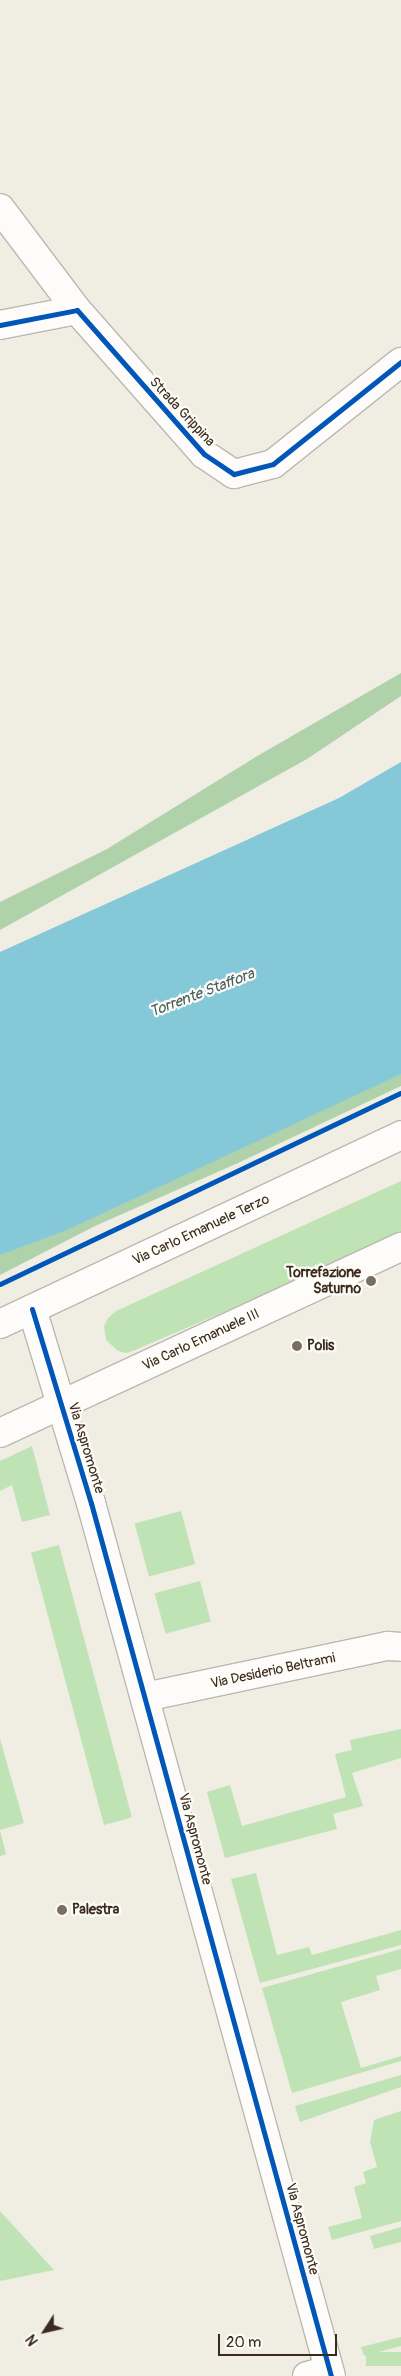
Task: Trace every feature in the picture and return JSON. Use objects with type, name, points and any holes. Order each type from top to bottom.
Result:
[{"type":"street","name":"Strada Grippina","points":[[0,208],[77,310],[204,454],[234,474],[273,464],[401,362]]},
{"type":"street","points":[[0,325],[77,310]]},
{"type":"street","name":"Via Carlo Emanuele Terzo","points":[[0,1324],[401,1135]]},
{"type":"street","name":"Via Carlo Emanuele III","points":[[0,1433],[401,1247]]},
{"type":"street","name":"Via Aspromonte","points":[[32,1309],[91,1503],[145,1698],[322,2374]]},
{"type":"street","name":"Via Desiderio Beltrami","points":[[145,1698],[388,1646],[401,1646]]},
{"type":"green space","points":[[401,673],[401,696],[307,759],[0,930],[0,902],[107,849],[259,755]]},
{"type":"green space","points":[[401,1022],[401,1086],[238,1163],[95,1226],[0,1275],[0,1204]]},
{"type":"green space","points":[[401,1181],[401,1236],[135,1350],[126,1353],[118,1351],[106,1340],[104,1326],[108,1318],[116,1311]]},
{"type":"green space","points":[[32,1446],[50,1515],[22,1522],[12,1485],[0,1491],[0,1461]]},
{"type":"green space","points":[[181,1511],[195,1564],[149,1577],[135,1523]]},
{"type":"green space","points":[[59,1545],[132,1817],[104,1825],[31,1553]]},
{"type":"green space","points":[[200,1581],[211,1622],[165,1634],[155,1593]]},
{"type":"green space","points":[[401,1729],[401,1758],[352,1773],[363,1806],[333,1814],[337,1829],[225,1858],[207,1792],[230,1785],[242,1826],[346,1797],[335,1754],[352,1750],[350,1740]]},
{"type":"green space","points":[[0,1739],[24,1823],[0,1830]]},
{"type":"green space","points":[[0,1830],[6,1854],[0,1856]]},
{"type":"green space","points":[[256,1873],[277,1955],[309,1947],[312,1955],[401,1930],[401,1945],[260,1983],[231,1879]]},
{"type":"green space","points":[[401,1949],[401,1969],[376,1976],[380,1990],[341,2002],[361,2068],[401,2056],[401,2061],[292,2093],[262,1988]]},
{"type":"green space","points":[[401,2075],[401,2087],[300,2122],[295,2106]]},
{"type":"green space","points":[[401,2111],[401,2221],[332,2240],[328,2227],[362,2218],[354,2187],[366,2183],[363,2172],[377,2167],[370,2142],[374,2120]]},
{"type":"green space","points":[[0,2211],[54,2270],[0,2281]]},
{"type":"green space","points":[[401,2227],[401,2242],[374,2249],[370,2236]]},
{"type":"green space","points":[[401,2337],[401,2346],[364,2356],[361,2347]]},
{"type":"green space","points":[[366,2352],[401,2352],[401,2366],[366,2366]]},
{"type":"water","name":"Torrente Staffora","points":[[401,762],[401,1074],[67,1230],[0,1255],[0,952],[339,798]]},
{"type":"cycle path","points":[[0,325],[77,310],[204,454],[234,474],[273,464],[401,362]]},
{"type":"cycle path","points":[[0,1284],[401,1093]]},
{"type":"cycle path","points":[[32,1309],[91,1503],[331,2376]]},
{"type":"place","name":"Torrefazione Saturno","points":[[371,1281]]},
{"type":"place","name":"Polis","points":[[297,1346]]},
{"type":"place","name":"Palestra","points":[[62,1910]]}]
